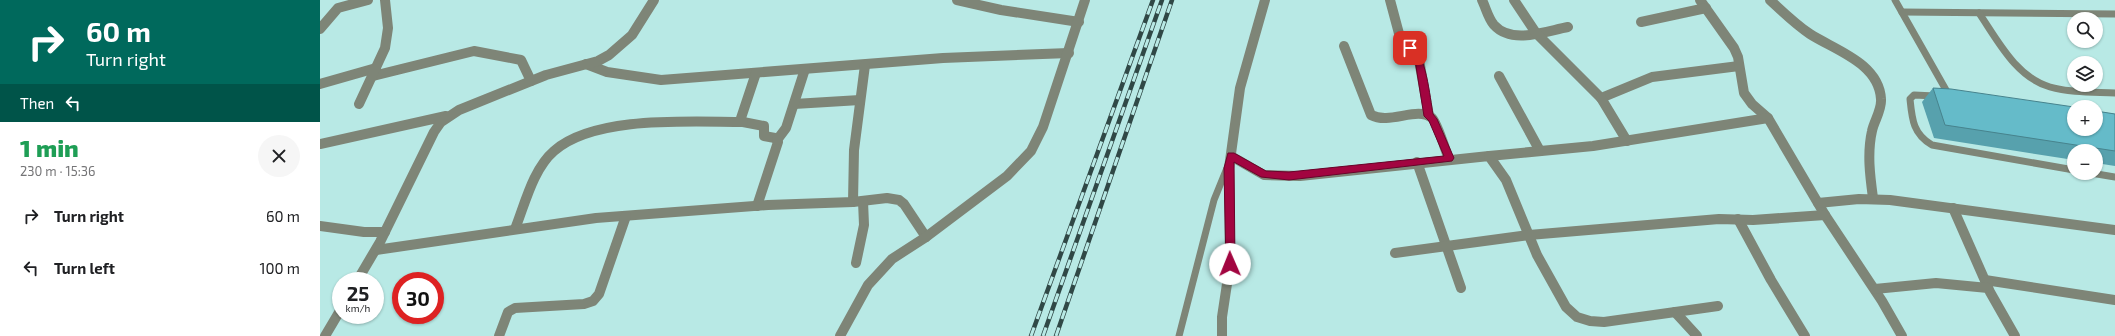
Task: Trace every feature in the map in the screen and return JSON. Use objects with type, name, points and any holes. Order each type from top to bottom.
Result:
[{"type":"street","points":[[320,30],[331,14],[338,8],[368,0]]},
{"type":"street","points":[[359,104],[382,57],[387,32],[385,0]]},
{"type":"street","points":[[320,144],[448,116],[459,110],[531,81],[565,69],[598,61],[620,47],[632,35],[654,0]]},
{"type":"street","points":[[957,0],[988,4],[1079,22]]},
{"type":"street","points":[[840,336],[868,285],[892,259],[926,237],[1007,176],[1031,151],[1043,127],[1070,53],[1085,0]]},
{"type":"street","points":[[1222,336],[1222,317],[1230,264],[1230,159],[1240,88],[1265,0]]},
{"type":"street","points":[[1390,0],[1401,41],[1415,53],[1419,60],[1429,116]]},
{"type":"street","points":[[1482,0],[1494,26],[1501,31],[1518,36],[1568,27]]},
{"type":"street","points":[[1514,0],[1536,32],[1601,98],[1627,141]]},
{"type":"street","points":[[1770,0],[1808,33],[1858,62],[1871,73],[1878,86],[1881,100],[1869,145],[1873,198]]},
{"type":"street","points":[[1641,22],[1703,4],[1734,48],[1744,93],[1752,104],[1768,118],[1824,215],[1875,289],[1902,336]]},
{"type":"street","points":[[1344,46],[1371,115],[1378,119],[1420,114],[1429,116],[1433,119],[1449,158]]},
{"type":"street","points":[[320,84],[456,54],[482,51],[504,58],[521,60],[531,81]]},
{"type":"street","points":[[586,64],[607,72],[661,80],[943,58],[1070,53]]},
{"type":"street","points":[[856,263],[864,231],[865,213],[858,202],[852,153],[865,64]]},
{"type":"street","points":[[1601,98],[1652,77],[1739,66]]},
{"type":"street","points":[[757,206],[778,145],[777,140],[786,128],[806,69]]},
{"type":"street","points":[[743,122],[741,113],[756,73]]},
{"type":"street","points":[[1499,76],[1540,151]]},
{"type":"street","points":[[794,104],[860,100]]},
{"type":"street","points":[[363,272],[376,250],[434,132],[448,116]]},
{"type":"street","points":[[1230,159],[1264,174],[1278,176],[1300,176],[1449,158],[1489,156],[1627,141],[1768,118]]},
{"type":"street","points":[[514,229],[542,168],[550,156],[560,146],[576,137],[618,127],[650,124],[743,122],[761,124],[764,126],[764,136],[777,140]]},
{"type":"street","points":[[1489,156],[1506,180],[1529,235],[1566,307],[1577,316],[1590,321],[1604,322],[1718,306]]},
{"type":"street","points":[[1417,162],[1461,288]]},
{"type":"street","points":[[376,250],[569,221],[757,206],[858,202],[887,198],[900,200],[904,204],[926,237]]},
{"type":"street","points":[[1818,204],[1873,198],[2115,230]]},
{"type":"street","points":[[1953,208],[1986,284],[2015,336]]},
{"type":"street","points":[[1395,253],[1529,235],[1719,219],[1824,215]]},
{"type":"street","points":[[499,336],[505,317],[511,309],[584,304],[597,297],[626,216]]},
{"type":"street","points":[[1738,219],[1771,280],[1805,336]]},
{"type":"street","points":[[320,226],[364,232],[385,232]]},
{"type":"street","points":[[1875,289],[1936,283],[1986,284],[2115,300]]},
{"type":"street","points":[[1675,312],[1697,336]]},
{"type":"street","points":[[325,336],[332,324]]},
{"type":"lane","points":[[1895,0],[1942,81],[1950,98]]},
{"type":"lane","points":[[1902,12],[2114,15]]},
{"type":"lane","points":[[1979,13],[2018,66],[2039,82],[2050,87],[2115,94]]},
{"type":"lane","points":[[1958,99],[1919,95],[1911,96],[1914,130],[1924,141],[1932,145],[2067,169]]},
{"type":"lane","points":[[1179,336],[1214,200],[1230,159]]},
{"type":"lane","points":[[2103,175],[2115,177]]},
{"type":"building","points":[[1933,88],[1951,89],[2067,106],[2067,136],[2103,136],[2103,112],[2115,114],[2115,151],[2103,149],[2103,144],[2069,144],[1945,125]]},
{"type":"railway","points":[[1031,336],[1153,0]]},
{"type":"railway","points":[[1043,336],[1162,0]]},
{"type":"railway","points":[[1056,336],[1172,0]]},
{"type":"route","points":[[1230,264],[1229,168],[1231,156],[1253,170],[1264,174],[1278,176],[1300,176],[1449,158],[1433,119],[1429,116],[1419,60],[1410,48]]}]
